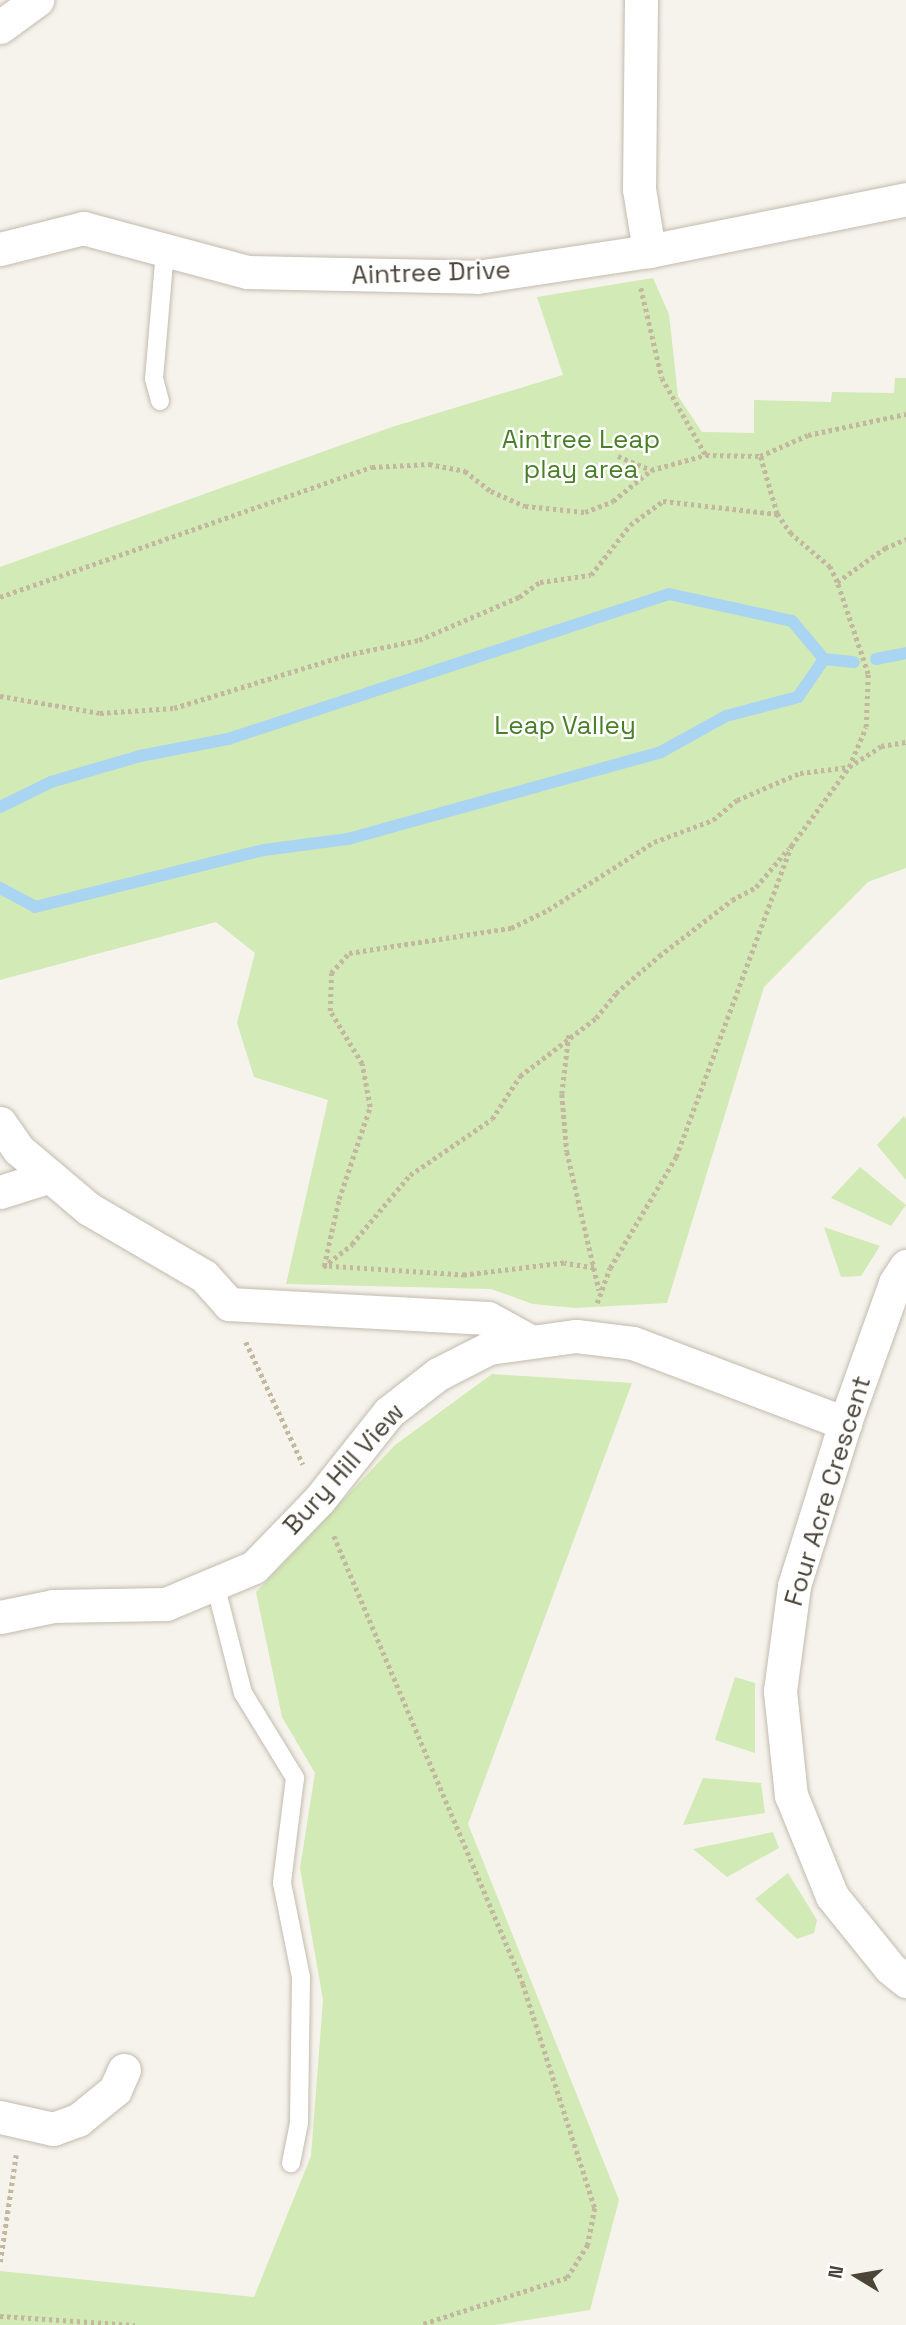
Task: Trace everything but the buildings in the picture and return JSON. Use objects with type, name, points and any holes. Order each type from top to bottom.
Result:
[{"type":"street","points":[[0,27],[37,0]]},
{"type":"street","points":[[641,0],[641,252]]},
{"type":"street","name":"Aintree Drive","points":[[1,244],[83,228],[247,272],[342,277],[477,276],[641,252],[906,199]]},
{"type":"street","points":[[0,1123],[18,1149],[89,1209],[204,1276],[229,1304],[488,1318],[528,1340]]},
{"type":"street","points":[[0,1192],[50,1176]]},
{"type":"street","name":"Four Acre Crescent","points":[[906,1266],[895,1283],[845,1423],[794,1586],[780,1691],[791,1795],[832,1896],[890,1968],[906,1981]]},
{"type":"street","name":"Bury Hill View","points":[[0,1618],[53,1606],[166,1604],[254,1567],[319,1500],[389,1412],[438,1374],[489,1348],[528,1340],[591,1338],[633,1343],[845,1423]]},
{"type":"street","points":[[10,2121],[53,2129],[79,2120],[115,2090],[124,2070]]},
{"type":"lane","points":[[160,401],[154,379],[165,251]]},
{"type":"lane","points":[[215,1584],[243,1693],[295,1778],[282,1883],[301,1978],[299,2123],[291,2163]]},
{"type":"path","points":[[641,252],[662,378],[706,455]]},
{"type":"path","points":[[0,597],[372,467],[429,464],[465,471],[491,491],[526,506],[584,512],[613,501],[652,470],[706,455],[760,456],[808,435],[906,414]]},
{"type":"path","points":[[618,456],[652,470]]},
{"type":"path","points":[[286,1307],[324,1266],[352,1244],[410,1175],[492,1119],[520,1076],[569,1035],[596,1018],[659,956],[732,900],[756,887],[791,846],[849,766],[866,727],[868,674],[830,566],[791,534],[778,514],[760,456]]},
{"type":"path","points":[[0,696],[100,713],[174,708],[346,655],[419,640],[519,597],[540,582],[591,575],[630,525],[663,501],[778,514]]},
{"type":"path","points":[[837,582],[886,548],[906,539]]},
{"type":"path","points":[[324,1266],[339,1199],[370,1107],[362,1064],[330,1011],[331,973],[349,953],[511,928],[548,910],[654,842],[713,820],[737,800],[800,773],[849,766],[880,746],[906,742]]},
{"type":"path","points":[[591,1338],[599,1290],[676,1157],[791,846]]},
{"type":"path","points":[[569,1035],[562,1094],[566,1140],[599,1290]]},
{"type":"path","points":[[324,1266],[465,1275],[564,1264],[593,1268]]},
{"type":"path","points":[[229,1304],[319,1500],[523,1984],[595,2208],[588,2245],[567,2278],[421,2325]]},
{"type":"path","points":[[0,2262],[10,2121]]},
{"type":"path","points":[[0,2316],[135,2325]]},
{"type":"green space","name":"Leap Valley","points":[[653,278],[669,314],[678,396],[702,432],[754,433],[754,400],[831,402],[832,392],[894,393],[895,378],[906,378],[906,868],[868,882],[764,987],[667,1303],[575,1308],[533,1304],[491,1289],[286,1284],[328,1100],[254,1077],[237,1023],[255,953],[216,922],[0,980],[0,567],[392,427],[563,375],[537,297]]},
{"type":"green space","points":[[904,1116],[906,1119],[906,1180],[877,1145]]},
{"type":"green space","points":[[860,1167],[906,1205],[891,1226],[831,1198]]},
{"type":"green space","points":[[824,1227],[880,1246],[861,1276],[841,1277]]},
{"type":"green space","points":[[492,1374],[632,1383],[468,1824],[619,2200],[590,2310],[495,2325],[0,2325],[0,2271],[254,2297],[311,2156],[323,2000],[300,1868],[315,1773],[282,1717],[256,1592],[395,1445]]},
{"type":"green space","points":[[735,1677],[755,1683],[755,1753],[715,1740]]},
{"type":"green space","points":[[703,1778],[761,1783],[765,1813],[683,1825]]},
{"type":"green space","points":[[773,1832],[779,1848],[727,1877],[693,1849]]},
{"type":"green space","points":[[788,1873],[817,1920],[814,1933],[797,1939],[755,1899]]},
{"type":"waterway","points":[[0,807],[51,782],[140,756],[228,739],[669,594],[792,621],[824,659],[854,662]]},
{"type":"waterway","points":[[876,659],[906,653]]},
{"type":"waterway","points":[[0,888],[35,907],[264,850],[348,839],[661,752],[726,716],[798,697],[824,659]]},
{"type":"park label","name":"Aintree Leap play area","points":[[581,455]]}]
